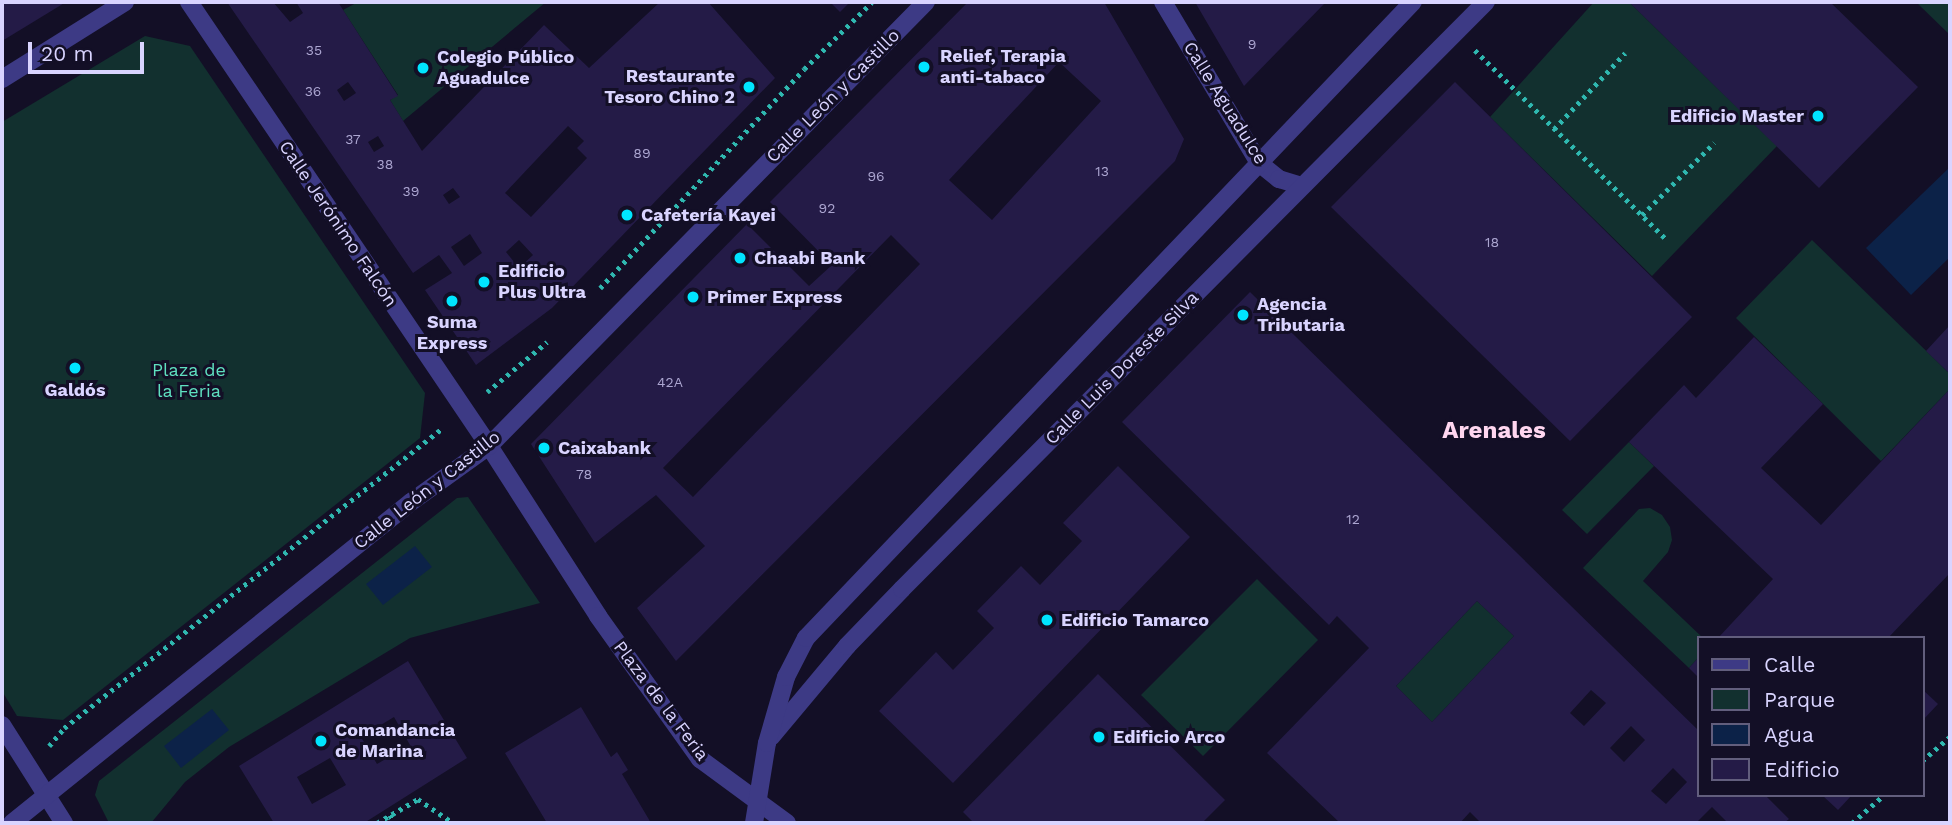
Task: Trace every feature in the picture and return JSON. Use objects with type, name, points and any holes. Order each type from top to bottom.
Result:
[{"type":"street","points":[[2,79],[125,2]]},
{"type":"street","name":"Calle Jerónimo Falcón","points":[[188,2],[489,446]]},
{"type":"street","name":"Calle León y Castillo","points":[[12,823],[389,519],[489,446],[926,2]]},
{"type":"street","name":"Calle Aguadulce","points":[[1163,2],[1259,163],[1279,179],[1302,186]]},
{"type":"street","name":"Calle Luis Doreste Silva","points":[[754,823],[767,743],[786,677],[806,638],[1413,2]]},
{"type":"street","name":"Calle Luis Doreste Silva","points":[[767,743],[847,646],[1486,2]]},
{"type":"street","name":"Plaza de la Feria","points":[[489,446],[598,616],[700,759],[787,823]]},
{"type":"street","points":[[2,725],[64,823]]},
{"type":"path","points":[[1457,32],[1667,240]]},
{"type":"path","points":[[1554,129],[1625,53]]},
{"type":"path","points":[[1642,215],[1714,142]]},
{"type":"path","points":[[1924,759],[1950,737]]},
{"type":"path","points":[[1852,823],[1882,797]]},
{"type":"path","points":[[377,823],[418,799],[453,823]]},
{"type":"path","points":[[390,814],[396,823]]},
{"type":"green space","name":"Colegio Público Aguadulce","points":[[358,2],[546,2],[403,121],[390,100],[398,95],[343,10]]},
{"type":"green space","points":[[1594,2],[1629,2],[1777,146],[1652,276],[1490,117]]},
{"type":"green space","points":[[1916,2],[1950,2],[1950,35]]},
{"type":"green space","name":"Plaza de la Feria","points":[[145,36],[190,46],[425,393],[420,438],[63,720],[17,716],[2,691],[2,122]]},
{"type":"green space","points":[[1812,240],[1950,374],[1950,389],[1881,461],[1736,318]]},
{"type":"green space","points":[[1629,442],[1654,466],[1587,534],[1562,510]]},
{"type":"green space","points":[[468,497],[540,603],[410,638],[229,747],[185,782],[151,823],[109,823],[95,795],[99,781],[457,498]]},
{"type":"green space","points":[[1650,508],[1662,515],[1670,527],[1672,540],[1668,552],[1643,581],[1701,636],[1696,636],[1696,660],[1689,668],[1583,568],[1639,509]]},
{"type":"green space","points":[[1257,579],[1318,640],[1203,756],[1141,695]]},
{"type":"green space","points":[[1477,601],[1514,636],[1432,722],[1396,686]]},
{"type":"water","points":[[1950,167],[1950,257],[1911,295],[1866,248]]},
{"type":"water","points":[[415,546],[432,567],[383,605],[366,584]]},
{"type":"water","points":[[212,709],[229,730],[181,768],[164,746]]},
{"type":"building","points":[[2,2],[66,2],[2,41]]},
{"type":"building","points":[[227,2],[273,2],[290,22],[303,13],[296,2],[338,2],[398,96],[390,100],[422,151],[544,25],[589,68],[660,2],[708,2],[775,78],[552,308],[476,365],[425,290],[452,273],[439,255],[413,273]],"holes":[[[348,82],[356,93],[344,101],[337,90]],[[568,126],[584,141],[577,148],[587,158],[531,217],[505,193]],[[378,136],[384,146],[374,152],[368,142]],[[453,188],[460,197],[449,204],[443,195]],[[470,234],[482,253],[464,266],[451,247]],[[519,240],[533,255],[519,268],[506,252]]]},
{"type":"building","points":[[830,2],[850,2],[840,12]]},
{"type":"building","points":[[968,2],[1104,2],[1184,139],[1175,161],[676,661],[637,608],[705,546],[656,495],[595,543],[531,444],[747,224],[809,286],[832,265],[770,202]],"holes":[[[1059,62],[1101,101],[992,220],[949,180]],[[891,235],[920,264],[693,497],[663,468]]]},
{"type":"building","points":[[1195,2],[1326,2],[1244,86]]},
{"type":"building","name":"Edificio Master","points":[[1629,2],[1830,2],[1918,87],[1819,188]]},
{"type":"building","points":[[1455,82],[1692,317],[1570,441],[1331,207]]},
{"type":"building","points":[[1250,292],[1696,728],[1696,797],[1767,797],[1789,819],[1784,823],[1724,823],[1726,821],[1712,807],[1696,823],[1481,823],[1470,812],[1460,823],[1340,823],[1267,753],[1369,648],[1337,616],[1329,625],[1122,422]],"holes":[[[1477,601],[1514,636],[1432,722],[1396,686]],[[1591,690],[1606,703],[1584,726],[1570,713]],[[1631,726],[1645,740],[1624,762],[1610,748]],[[1673,768],[1687,782],[1666,804],[1651,791]]]},
{"type":"building","points":[[1950,325],[1950,374],[1926,351]]},
{"type":"building","points":[[1754,337],[1823,404],[1761,468],[1821,525],[1950,389],[1950,573],[1890,636],[1720,636],[1773,579],[1629,442],[1684,385],[1696,398]]},
{"type":"building","name":"Edificio Tamarco","points":[[1118,466],[1190,537],[953,783],[879,711],[936,652],[953,670],[994,628],[977,611],[1021,566],[1040,585],[1082,541],[1063,523]]},
{"type":"building","points":[[1696,660],[1696,675],[1689,668]]},
{"type":"building","name":"Comandancia de Marina","points":[[408,661],[467,758],[364,823],[274,823],[239,766]],"holes":[[[394,717],[410,745],[377,764],[361,737]],[[330,758],[346,785],[312,804],[297,777]]]},
{"type":"building","name":"Edificio Arco","points":[[1098,674],[1225,800],[1202,823],[974,823],[963,812]]},
{"type":"building","points":[[1924,691],[1938,704],[1924,719]]},
{"type":"building","points":[[581,707],[611,757],[617,752],[628,770],[622,774],[651,823],[547,823],[505,753]]},
{"type":"building","points":[[1824,797],[1850,797],[1838,810]]},
{"type":"place","name":"Relief, Terapia anti-tabaco","points":[[924,67]]},
{"type":"place","name":"Colegio Público Aguadulce","points":[[423,68]]},
{"type":"place","name":"Restaurante Tesoro Chino 2","points":[[749,87]]},
{"type":"place","name":"Edificio Master","points":[[1818,116]]},
{"type":"place","name":"Cafetería Kayei","points":[[627,215]]},
{"type":"place","name":"Chaabi Bank","points":[[740,258]]},
{"type":"place","name":"Edificio Plus Ultra","points":[[484,282]]},
{"type":"place","name":"Primer Express","points":[[693,297]]},
{"type":"place","name":"Suma Express","points":[[452,301]]},
{"type":"place","name":"Agencia Tributaria","points":[[1243,315]]},
{"type":"place","name":"Galdós","points":[[75,368]]},
{"type":"place","name":"Caixabank","points":[[544,448]]},
{"type":"place","name":"Edificio Tamarco","points":[[1047,620]]},
{"type":"place","name":"Edificio Arco","points":[[1099,737]]},
{"type":"place","name":"Comandancia de Marina","points":[[321,741]]},
{"type":"district","name":"Arenales","points":[[1494,431]]}]
